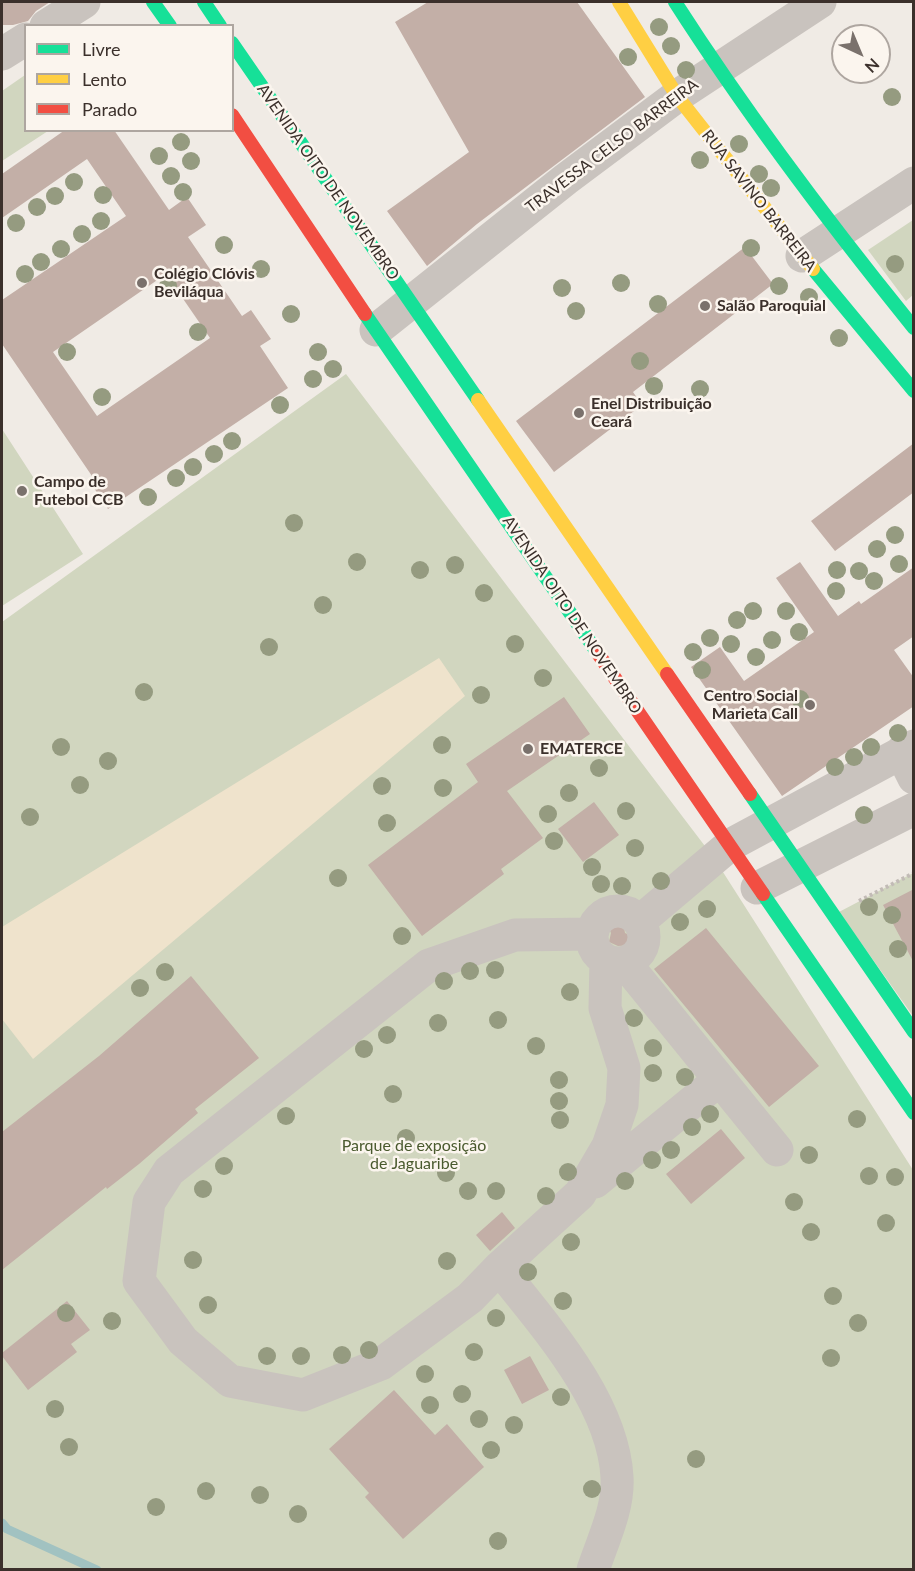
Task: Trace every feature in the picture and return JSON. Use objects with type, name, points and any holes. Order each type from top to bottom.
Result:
[{"type":"main road","points":[[153,2],[169,24]]},
{"type":"main road","points":[[204,2],[219,24]]},
{"type":"main road","name":"RUA SAVINO BARREIRA","points":[[619,2],[677,96],[801,256],[914,391]]},
{"type":"main road","points":[[675,2],[716,69],[836,233],[910,318]]},
{"type":"main road","name":"AVENIDA OITO DE NOVEMBRO","points":[[234,46],[914,1032]]},
{"type":"main road","name":"AVENIDA OITO DE NOVEMBRO","points":[[234,118],[376,330],[914,1113]]},
{"type":"street","points":[[49,24],[84,2]]},
{"type":"street","name":"TRAVESSA CELSO BARREIRA","points":[[376,330],[566,179],[677,96],[820,2]]},
{"type":"street","points":[[2,54],[24,40]]},
{"type":"street","points":[[801,256],[914,183]]},
{"type":"street","points":[[874,344],[910,318]]},
{"type":"street","points":[[640,921],[730,845],[770,822],[909,759]]},
{"type":"street","points":[[758,888],[914,809]]},
{"type":"street","points":[[580,1194],[608,1146],[622,1105],[624,1068],[605,1008],[608,952],[602,915],[612,911],[632,914],[640,921],[644,930],[645,940],[641,950],[608,952]]},
{"type":"street","points":[[719,1080],[580,1194],[499,1268],[470,1298],[381,1364],[303,1395],[230,1382],[183,1341],[139,1281],[149,1202],[169,1172],[429,965],[515,935],[565,932],[608,952],[719,1080],[777,1150]]},
{"type":"street","points":[[499,1268],[569,1362],[586,1388],[609,1433],[617,1477],[613,1511],[593,1569]]},
{"type":"green space","points":[[24,76],[24,132],[46,132],[2,161],[2,91]]},
{"type":"green space","points":[[913,220],[913,295],[906,301],[868,250]]},
{"type":"green space","name":"Parque de exposição de Jaguaribe","points":[[346,374],[714,858],[913,1170],[913,1569],[2,1569],[2,622]]},
{"type":"green space","name":"Campo de Futebol CCB","points":[[2,429],[83,554],[2,606]]},
{"type":"green space","points":[[913,873],[913,1016],[839,912]]},
{"type":"sand","points":[[439,658],[465,696],[33,1059],[2,1019],[2,927]]},
{"type":"building","points":[[2,2],[50,2],[36,11],[28,21],[2,25]]},
{"type":"building","points":[[428,2],[577,2],[645,97],[477,224],[427,266],[387,211],[469,152],[395,22]]},
{"type":"building","points":[[62,132],[115,132],[169,210],[187,197],[206,225],[188,237],[242,316],[251,310],[271,339],[260,346],[288,388],[108,509],[90,482],[94,479],[2,344],[2,300],[126,216],[87,159],[2,218],[2,174]],"holes":[[[166,274],[210,338],[97,416],[53,352]]]},
{"type":"building","points":[[745,247],[773,284],[633,392],[642,405],[554,472],[516,421]]},
{"type":"building","points":[[914,443],[914,492],[835,551],[811,521]]},
{"type":"building","name":"Centro Social Marieta Call","points":[[800,562],[838,616],[859,601],[861,604],[914,567],[914,636],[894,650],[914,678],[914,706],[782,796],[691,667],[720,647],[744,681],[814,632],[776,578]]},
{"type":"building","points":[[564,697],[590,734],[507,791],[543,838],[501,869],[504,874],[422,936],[368,865],[478,782],[466,764]]},
{"type":"building","points":[[594,802],[619,835],[583,862],[558,829]]},
{"type":"building","points":[[914,889],[914,963],[883,905]]},
{"type":"building","points":[[613,918],[622,918],[625,933],[638,939],[637,949],[631,945],[618,946],[609,942],[611,933],[606,922]]},
{"type":"building","points":[[706,928],[819,1066],[769,1107],[654,969]]},
{"type":"building","points":[[191,976],[259,1058],[195,1109],[198,1113],[139,1164],[107,1189],[106,1187],[2,1270],[2,1132],[99,1056]]},
{"type":"building","points":[[721,1129],[745,1158],[691,1204],[666,1174]]},
{"type":"building","points":[[502,1212],[515,1228],[490,1251],[476,1235]]},
{"type":"building","points":[[67,1301],[90,1330],[71,1344],[77,1352],[28,1390],[2,1353]]},
{"type":"building","points":[[530,1356],[549,1390],[522,1404],[504,1370]]},
{"type":"building","points":[[394,1390],[435,1435],[447,1424],[484,1467],[403,1539],[365,1497],[369,1493],[329,1449]]},
{"type":"waterway","points":[[2,1523],[7,1529],[97,1570]]},
{"type":"traffic: fast","points":[[153,2],[169,24]]},
{"type":"traffic: fast","points":[[204,2],[219,24]]},
{"type":"traffic: fast","points":[[675,2],[731,86],[790,168],[914,328]]},
{"type":"traffic: fast","points":[[234,46],[478,400]]},
{"type":"traffic: fast","points":[[813,269],[914,391]]},
{"type":"traffic: fast","points":[[365,314],[597,652]]},
{"type":"traffic: fast","points":[[750,794],[914,1032]]},
{"type":"traffic: fast","points":[[763,894],[914,1113]]},
{"type":"traffic: slow","points":[[619,2],[677,96],[813,269]]},
{"type":"traffic: slow","points":[[478,400],[667,674]]},
{"type":"traffic: jam","points":[[234,118],[365,314]]},
{"type":"traffic: jam","points":[[597,652],[763,894]]},
{"type":"traffic: jam","points":[[667,674],[750,794]]},
{"type":"place","name":"Colégio Clóvis Beviláqua","points":[[142,283]]},
{"type":"place","name":"Salão Paroquial","points":[[705,306]]},
{"type":"place","name":"Enel Distribuição Ceará","points":[[579,413]]},
{"type":"place","name":"Campo de Futebol CCB","points":[[22,491]]},
{"type":"place","name":"Centro Social Marieta Call","points":[[810,705]]},
{"type":"place","name":"EMATERCE","points":[[528,749]]}]
